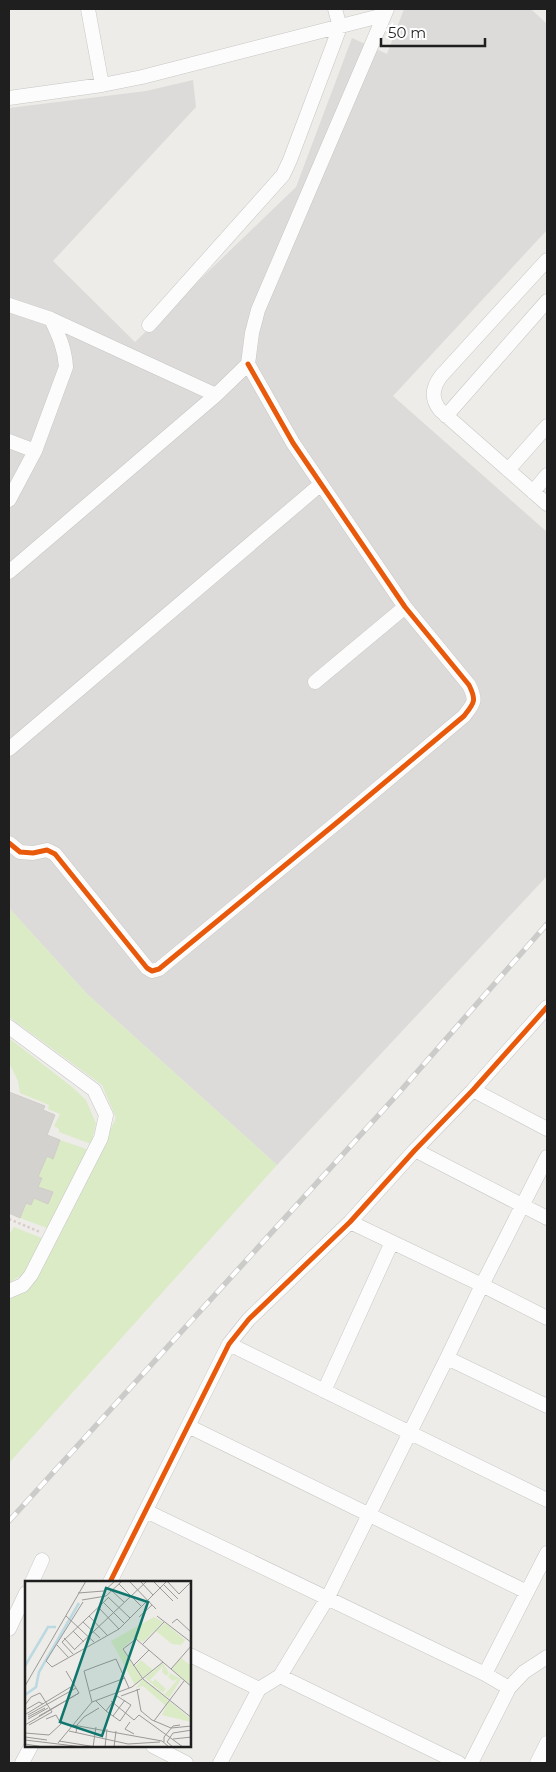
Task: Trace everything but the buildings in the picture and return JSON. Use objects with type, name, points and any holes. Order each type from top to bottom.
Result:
[{"type":"street","points":[[88,9],[102,85]]},
{"type":"street","points":[[149,325],[283,175],[340,27],[335,9]]},
{"type":"street","points":[[9,98],[142,78],[340,27],[386,12]]},
{"type":"street","points":[[9,843],[20,852],[47,850],[55,854],[147,968],[152,970],[159,969],[464,716],[473,704],[474,695],[469,685],[405,607],[292,443],[248,364],[252,333],[258,310],[386,12]]},
{"type":"street","points":[[547,260],[436,383],[433,394],[437,406],[446,416],[547,504]]},
{"type":"street","points":[[446,416],[547,301]]},
{"type":"street","points":[[9,305],[51,319],[216,395]]},
{"type":"street","points":[[9,500],[34,451],[66,367],[62,340],[51,319]]},
{"type":"street","points":[[9,572],[216,395],[248,364]]},
{"type":"street","points":[[508,470],[547,426]]},
{"type":"street","points":[[9,441],[34,451]]},
{"type":"street","points":[[533,492],[547,475]]},
{"type":"street","points":[[9,748],[321,484]]},
{"type":"street","points":[[315,682],[405,607]]},
{"type":"street","points":[[111,1581],[228,1344],[249,1319],[350,1222],[415,1150],[473,1090],[547,1007]]},
{"type":"street","points":[[9,1027],[94,1090],[106,1115],[101,1138],[31,1275],[22,1285],[9,1291]]},
{"type":"street","points":[[473,1090],[547,1129]]},
{"type":"street","points":[[415,1150],[547,1218]]},
{"type":"street","points":[[220,1763],[259,1689],[280,1676],[328,1597],[547,1157]]},
{"type":"street","points":[[350,1222],[547,1318]]},
{"type":"street","points":[[324,1391],[392,1242]]},
{"type":"street","points":[[228,1344],[547,1500]]},
{"type":"street","points":[[447,1358],[547,1406]]},
{"type":"street","points":[[188,1426],[527,1592]]},
{"type":"street","points":[[146,1511],[328,1597],[485,1674],[508,1688]]},
{"type":"street","points":[[485,1674],[547,1554]]},
{"type":"street","points":[[32,1581],[42,1560]]},
{"type":"street","points":[[9,1629],[25,1595]]},
{"type":"street","points":[[191,1655],[259,1689]]},
{"type":"street","points":[[471,1763],[508,1688],[524,1672],[547,1657]]},
{"type":"street","points":[[280,1676],[459,1763]]},
{"type":"street","points":[[537,1763],[547,1743]]},
{"type":"street","points":[[22,1763],[30,1747]]},
{"type":"street","points":[[155,1747],[186,1763]]},
{"type":"path","points":[[9,1219],[51,1236]]},
{"type":"shaded area","points":[[404,9],[531,9],[547,24],[547,230],[393,396],[547,532],[547,876],[277,1165],[87,994],[9,908],[9,108],[146,91],[193,80],[196,107],[53,261],[135,342],[296,187],[352,38],[387,54]]},
{"type":"green space","points":[[9,908],[87,994],[277,1165],[9,1463],[9,1299],[24,1293],[34,1283],[116,1118],[102,1085],[9,1017]]},
{"type":"green space","points":[[9,1038],[86,1100],[96,1124],[91,1144],[59,1132],[59,1129],[54,1126],[60,1114],[48,1109],[49,1105],[20,1093],[18,1081],[9,1063]]},
{"type":"green space","points":[[60,1140],[89,1150],[47,1228],[20,1218],[26,1203],[31,1205],[34,1198],[52,1192],[38,1187],[42,1179],[38,1177],[44,1162],[42,1154],[53,1158]]},
{"type":"green space","points":[[14,1227],[44,1239],[25,1273],[9,1283],[9,1234]]},
{"type":"railway","points":[[9,1521],[396,1096],[547,924]]},
{"type":"cycle path","points":[[9,843],[20,852],[33,853],[47,850],[55,854],[147,968],[152,971],[159,969],[464,716],[472,705],[474,698],[469,685],[405,607],[293,443],[248,364]]},
{"type":"cycle path","points":[[110,1581],[229,1344],[249,1319],[350,1222],[415,1150],[473,1090],[547,1007]]}]
